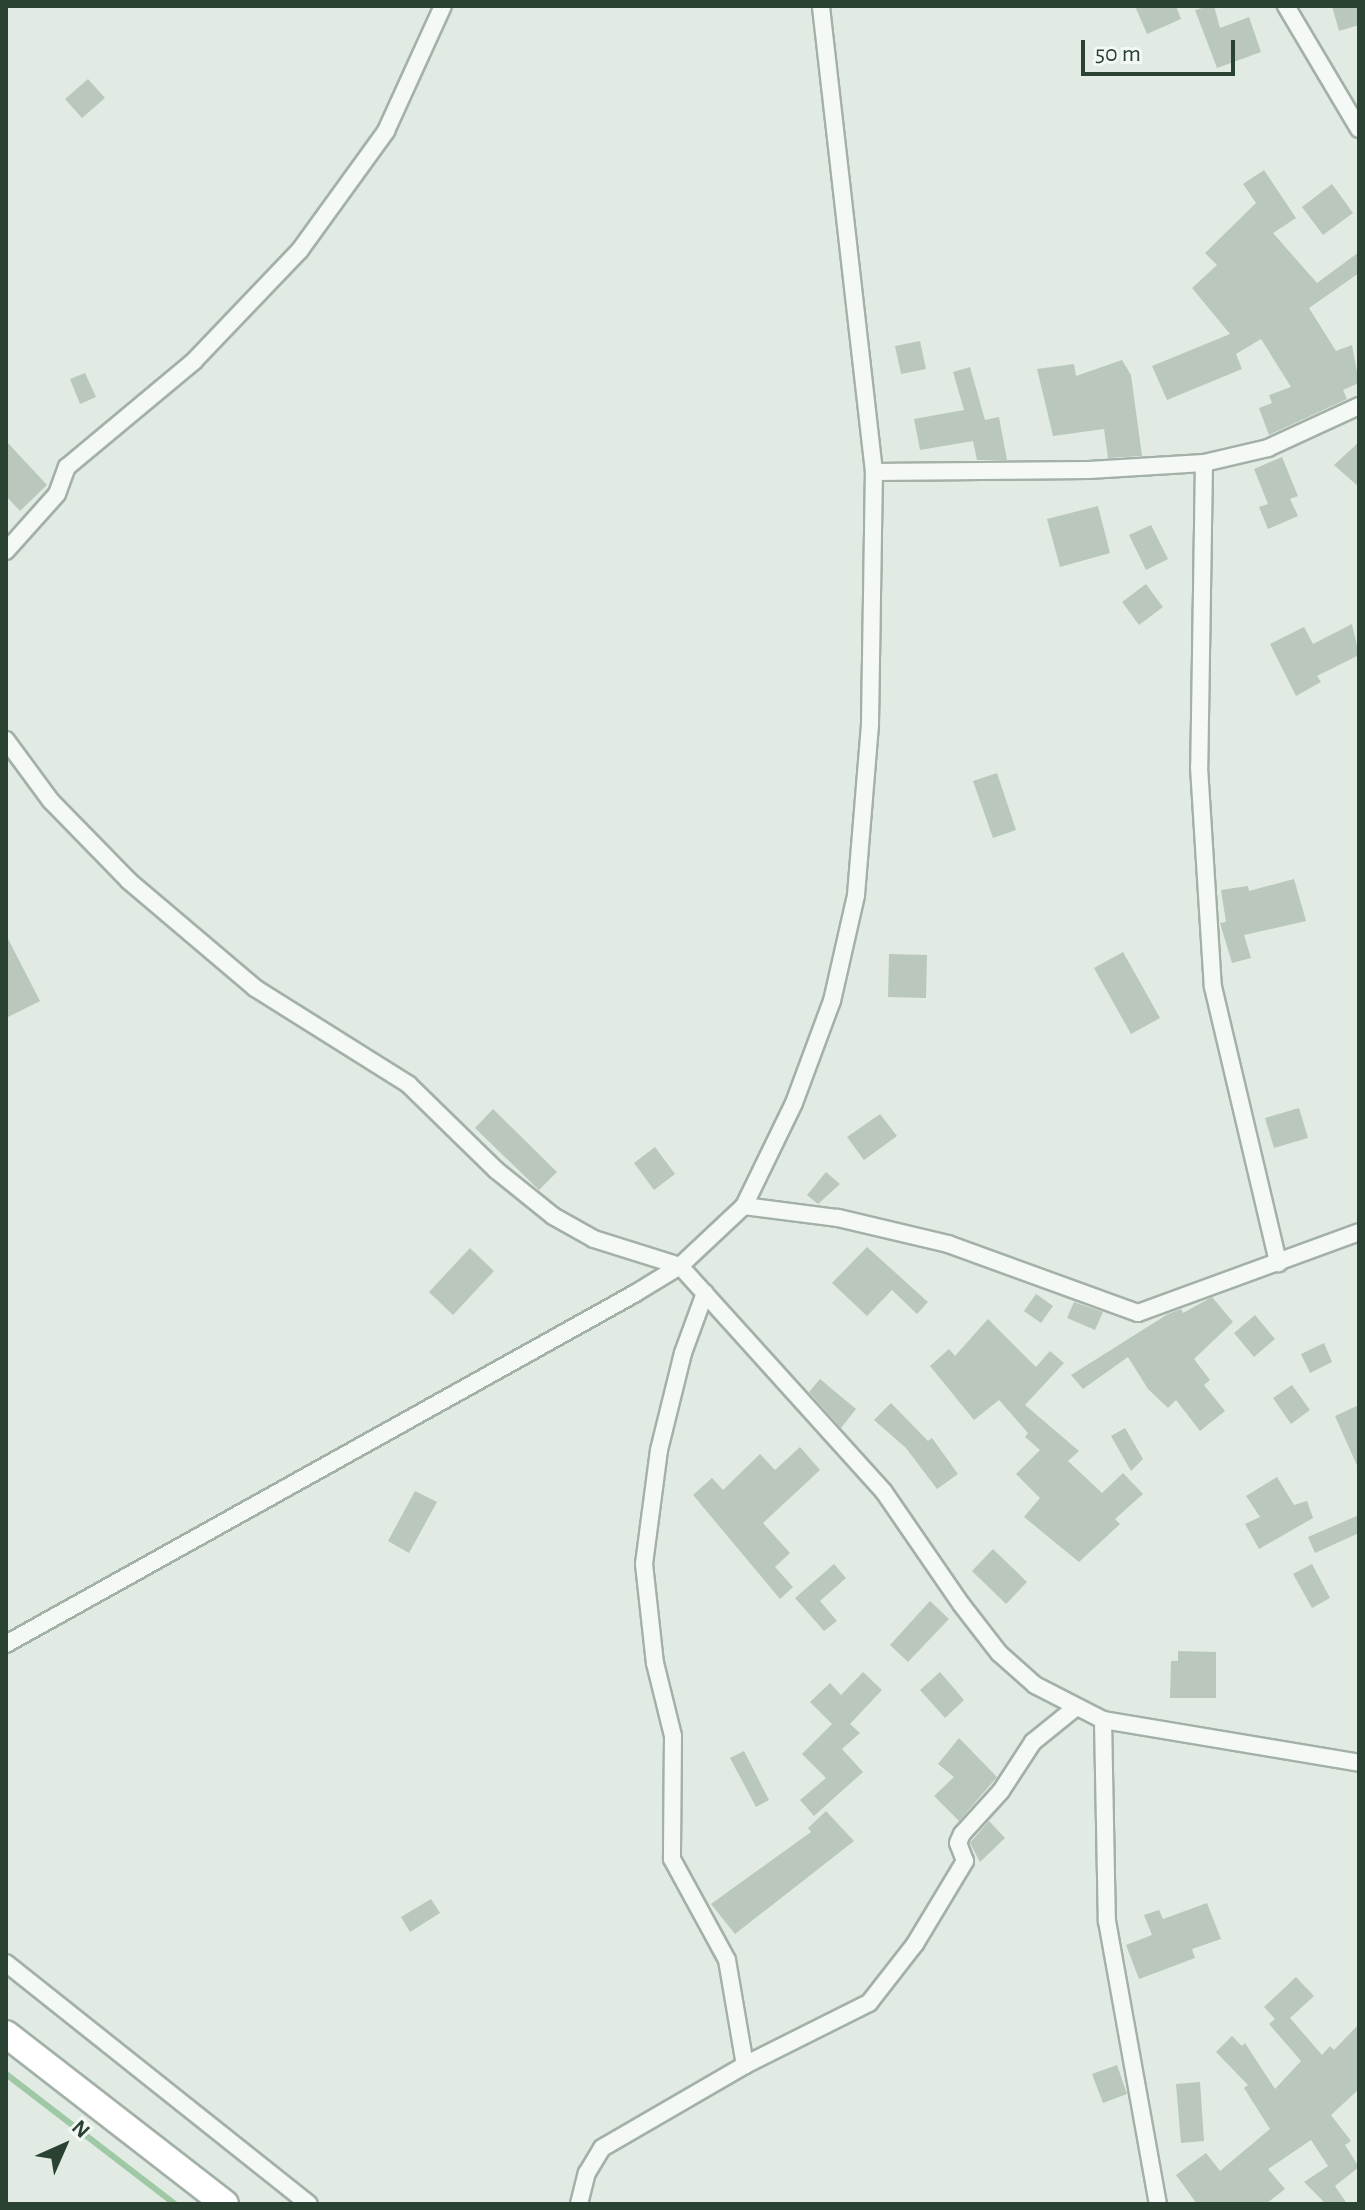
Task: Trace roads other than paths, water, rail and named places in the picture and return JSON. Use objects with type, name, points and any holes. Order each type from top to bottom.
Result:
[{"type":"main road","points":[[6,2034],[225,2204]]},
{"type":"street","points":[[6,551],[57,494],[67,467],[194,361],[300,250],[386,131],[443,6]]},
{"type":"street","points":[[6,1644],[680,1266],[744,1206],[794,1103],[832,1001],[856,895],[870,723],[874,472],[821,6]]},
{"type":"street","points":[[1286,6],[1359,129]]},
{"type":"street","points":[[874,472],[1089,470],[1204,463],[1268,448],[1359,406]]},
{"type":"street","points":[[1204,463],[1199,767],[1210,956],[1278,1263]]},
{"type":"street","points":[[6,740],[51,801],[129,881],[255,988],[408,1084],[496,1170],[553,1216],[594,1239],[680,1266],[884,1492],[999,1653],[1035,1685],[1103,1720],[1359,1763]]},
{"type":"street","points":[[744,1206],[838,1218],[948,1244],[1138,1313],[1359,1232]]},
{"type":"street","points":[[705,1293],[683,1353],[659,1450],[644,1564],[655,1663],[673,1736],[672,1859],[727,1960],[745,2065]]},
{"type":"street","points":[[579,2204],[587,2173],[602,2148],[745,2065],[869,2003],[915,1944],[965,1861],[958,1843],[962,1834],[1001,1791],[1033,1742],[1075,1708]]},
{"type":"street","points":[[1103,1720],[1111,1961],[1158,2204]]},
{"type":"street","points":[[6,1963],[309,2204]]},
{"type":"waterway","points":[[6,2074],[175,2204]]}]
